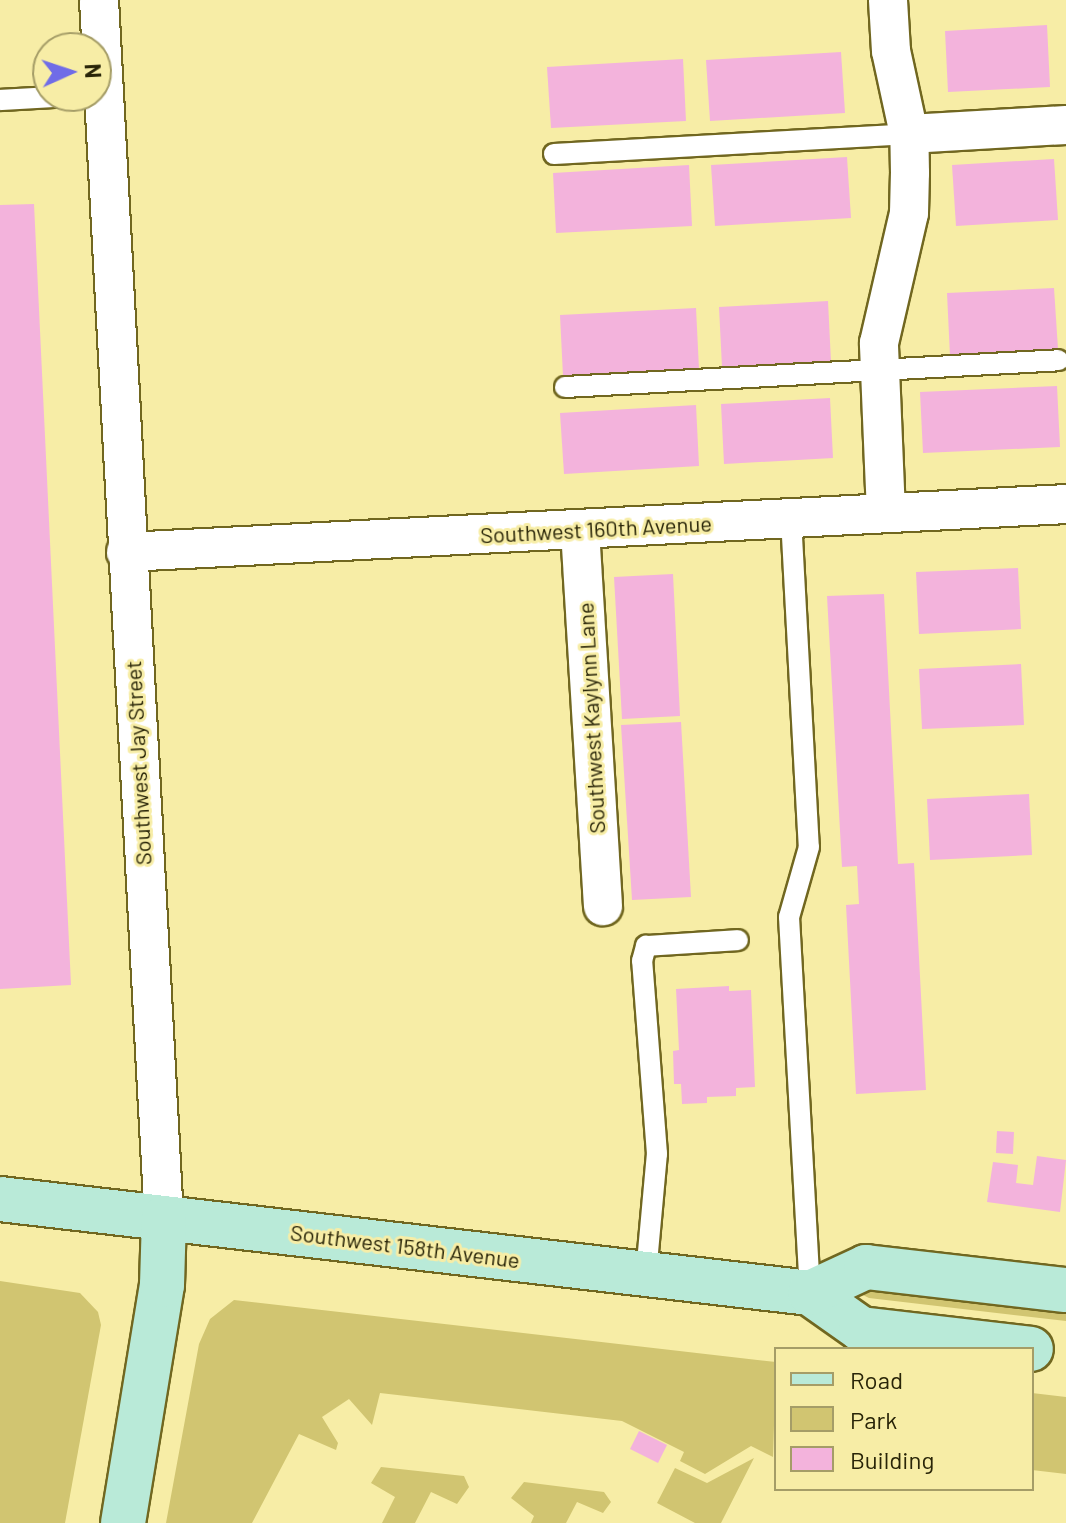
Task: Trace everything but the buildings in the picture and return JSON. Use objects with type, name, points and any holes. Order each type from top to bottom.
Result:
[{"type":"main road","name":"Southwest 158th Avenue","points":[[0,1199],[810,1293],[861,1329],[1014,1347]]},
{"type":"main road","name":"Southwest Jay Street","points":[[123,1523],[162,1285],[164,1218]]},
{"type":"main road","points":[[810,1293],[866,1267],[1066,1290]]},
{"type":"main road","name":"Southwest 158th Avenue","points":[[1034,1349],[1066,1353]]},
{"type":"street","name":"Southwest Jay Street","points":[[96,32],[99,0]]},
{"type":"street","points":[[886,513],[879,369],[886,303],[909,213],[909,134],[891,51],[888,0]]},
{"type":"street","name":"Southwest Jay Street","points":[[91,112],[126,552],[164,1218]]},
{"type":"street","points":[[909,134],[1066,125]]},
{"type":"street","points":[[1066,504],[1066,525]]},
{"type":"street","name":"Southwest 160th Avenue","points":[[126,552],[1066,504]]},
{"type":"street","name":"Southwest Kaylynn Lane","points":[[580,530],[603,906]]},
{"type":"lane","points":[[0,100],[32,98]]},
{"type":"lane","points":[[554,154],[909,134]]},
{"type":"lane","points":[[565,387],[1058,360]]},
{"type":"lane","points":[[791,518],[809,847],[789,917],[810,1293]]},
{"type":"lane","points":[[646,1274],[657,1154],[642,961],[646,946],[738,940]]},
{"type":"green space","points":[[0,1281],[80,1293],[98,1312],[101,1325],[65,1523],[0,1523]]},
{"type":"green space","points":[[863,1287],[1066,1307],[1066,1321],[869,1298],[863,1295]]},
{"type":"green space","points":[[234,1300],[774,1362],[773,1457],[751,1446],[705,1474],[680,1461],[684,1452],[622,1421],[380,1393],[372,1425],[349,1399],[322,1417],[338,1443],[336,1450],[299,1434],[252,1523],[166,1523],[199,1344],[210,1319]]},
{"type":"green space","points":[[1034,1393],[1066,1397],[1066,1474],[1034,1470]]},
{"type":"green space","points":[[754,1458],[721,1523],[695,1523],[657,1503],[675,1468],[707,1483]]},
{"type":"green space","points":[[381,1467],[464,1476],[469,1487],[457,1504],[431,1492],[415,1523],[382,1523],[395,1497],[371,1483]]},
{"type":"green space","points":[[524,1482],[604,1492],[611,1502],[603,1513],[577,1502],[566,1523],[531,1523],[534,1516],[511,1498]]}]
